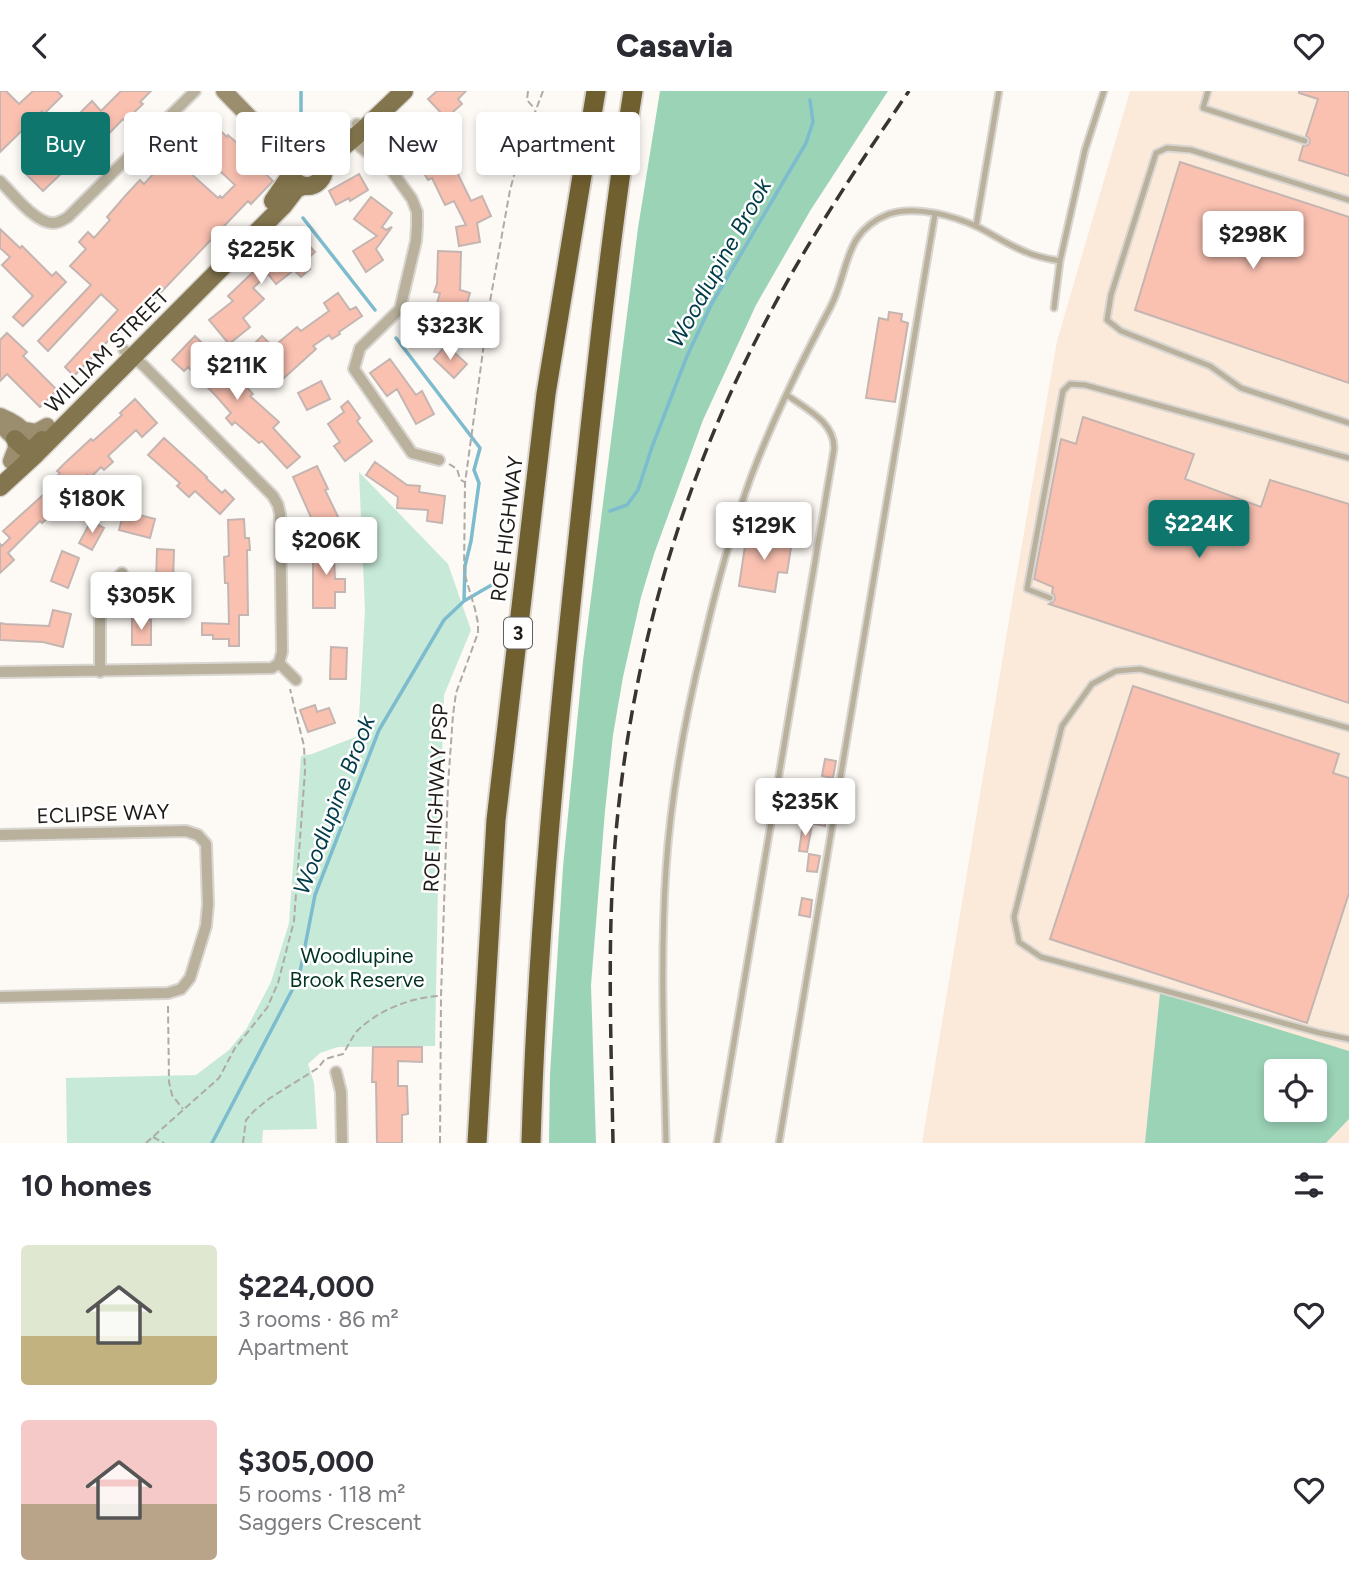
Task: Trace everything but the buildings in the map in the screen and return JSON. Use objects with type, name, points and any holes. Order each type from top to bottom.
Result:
[{"type":"highway","name":"ROE HIGHWAY","points":[[477,1143],[496,820],[546,394],[596,91]]},
{"type":"highway","points":[[630,112],[633,91]]},
{"type":"highway","points":[[634,112],[640,91]]},
{"type":"highway","points":[[531,1143],[533,1053],[559,706],[620,175]]},
{"type":"main road","points":[[350,136],[391,91]]},
{"type":"main road","points":[[350,134],[404,91]]},
{"type":"main road","name":"WILLIAM STREET","points":[[0,487],[20,451],[69,405],[92,390],[119,364],[267,209],[289,175]]},
{"type":"main road","points":[[291,175],[294,181],[303,186],[319,181],[321,175]]},
{"type":"main road","name":"WILLIAM STREET","points":[[20,451],[93,398],[128,354],[283,206],[296,189],[303,186]]},
{"type":"street","points":[[0,181],[41,220],[60,222],[195,91]]},
{"type":"street","points":[[224,91],[244,112]]},
{"type":"street","points":[[354,132],[392,172],[412,199],[416,212],[415,241],[400,309],[360,348],[354,369],[412,453],[439,460]]},
{"type":"street","points":[[0,672],[272,669],[279,663],[282,652],[278,505],[273,496],[144,366],[128,354]]},
{"type":"street","points":[[0,417],[20,451]]},
{"type":"street","points":[[100,672],[100,609],[105,591],[122,572]]},
{"type":"street","points":[[279,663],[293,677]]},
{"type":"street","name":"ECLIPSE WAY","points":[[0,835],[186,831],[198,835],[206,844],[206,926],[190,978],[181,989],[168,993]]},
{"type":"street","points":[[0,997],[168,993]]},
{"type":"street","points":[[336,1072],[341,1092],[342,1143]]},
{"type":"lane","points":[[976,226],[999,91]]},
{"type":"lane","points":[[1054,308],[1060,261],[1086,150],[1104,91]]},
{"type":"lane","points":[[1208,91],[1203,108],[1305,141]]},
{"type":"lane","points":[[1349,200],[1191,150],[1167,148],[1156,153],[1111,295],[1107,320],[1121,331],[1210,366],[1241,388],[1349,423]]},
{"type":"lane","points":[[666,1143],[663,915],[672,810],[691,692],[726,549],[752,476],[787,395],[835,299],[849,254],[858,236],[874,221],[900,211],[923,211],[976,226],[1026,252],[1060,261]]},
{"type":"lane","points":[[779,1143],[935,214]]},
{"type":"lane","points":[[1050,598],[1027,589],[1063,391],[1070,384],[1085,385],[1349,458]]},
{"type":"lane","points":[[716,1143],[834,449],[833,436],[827,425],[787,395]]},
{"type":"lane","points":[[1349,728],[1140,669],[1116,671],[1092,684],[1062,726],[1014,917],[1019,942],[1041,957],[1349,1039]]},
{"type":"path","points":[[528,91],[527,100],[536,110]]},
{"type":"path","name":"ROE HIGHWAY PSP","points":[[440,1143],[442,996],[453,715],[456,694],[478,633],[475,609],[464,572],[465,483],[489,307],[510,190],[522,147],[543,91]]},
{"type":"path","points":[[439,460],[457,468],[460,479],[465,483]]},
{"type":"path","points":[[146,1143],[219,1078],[234,1048],[267,1008],[278,983],[294,921],[305,771],[304,746],[291,692],[293,677]]},
{"type":"path","points":[[168,993],[169,1082],[172,1095],[183,1109]]},
{"type":"path","points":[[243,1143],[247,1120],[254,1111],[318,1068],[326,1059],[343,1054],[359,1030],[384,1012],[408,1002],[442,996]]},
{"type":"path","points":[[152,1137],[164,1143]]},
{"type":"shaded area","points":[[1130,91],[1349,91],[1349,1143],[922,1143],[1057,341]]},
{"type":"green space","points":[[660,91],[888,91],[810,211],[756,305],[703,420],[654,554],[623,677],[613,735],[605,811],[591,985],[596,1143],[549,1143],[550,1074],[563,867],[583,661],[638,228]]},
{"type":"green space","name":"Woodlupine Brook Reserve","points":[[359,472],[448,564],[471,630],[444,695],[435,1046],[338,1047],[320,1053],[308,1064],[314,1083],[317,1129],[263,1130],[262,1143],[67,1143],[66,1078],[196,1075],[229,1050],[247,1028],[271,982],[289,923],[301,756],[358,736],[365,610]]},
{"type":"green space","points":[[1160,993],[1349,1051],[1349,1119],[1326,1143],[1145,1143]]},
{"type":"waterway","points":[[301,91],[301,112]]},
{"type":"waterway","name":"Woodlupine Brook","points":[[610,511],[627,505],[638,490],[687,356],[711,305],[806,143],[813,122],[810,100]]},
{"type":"waterway","points":[[303,218],[375,310]]},
{"type":"waterway","points":[[396,338],[480,448],[474,470],[479,483],[465,566],[464,601]]},
{"type":"waterway","name":"Woodlupine Brook","points":[[212,1143],[299,977],[315,895],[379,730],[444,620],[464,601],[495,583]]},
{"type":"railway","points":[[613,1143],[611,936],[614,853],[626,747],[652,619],[690,494],[740,373],[769,315],[818,229],[909,91]]}]
